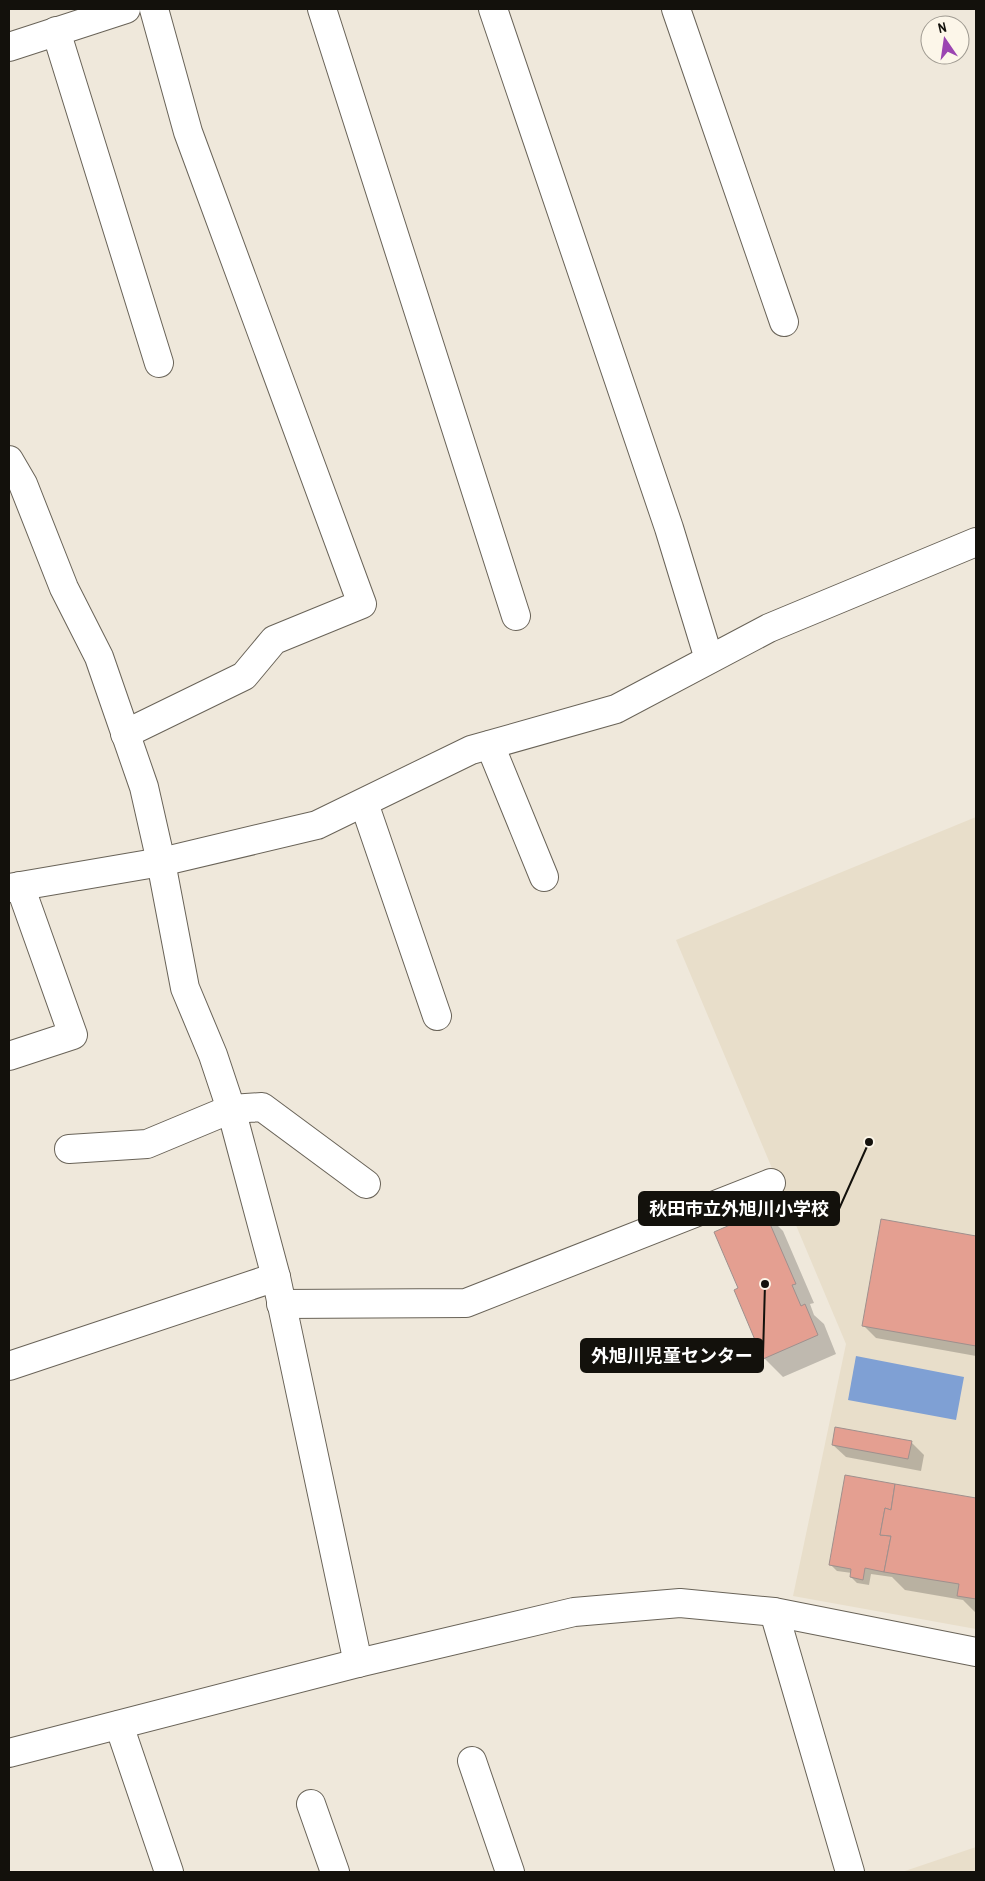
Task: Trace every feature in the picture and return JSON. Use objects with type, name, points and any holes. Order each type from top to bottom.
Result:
[{"type":"street","points":[[9,47],[126,9]]},
{"type":"street","points":[[126,734],[244,676],[274,640],[362,604],[188,132],[154,9]]},
{"type":"street","points":[[322,9],[516,616]]},
{"type":"street","points":[[493,9],[669,528],[709,659]]},
{"type":"street","points":[[676,9],[784,322]]},
{"type":"street","points":[[56,31],[159,363]]},
{"type":"street","points":[[9,460],[23,484],[64,588],[99,657],[144,787],[161,862],[185,988],[213,1055],[232,1109],[276,1277],[358,1663]]},
{"type":"street","points":[[9,1056],[73,1035],[14,887],[161,862],[317,825],[471,750],[616,709],[769,628],[976,542]]},
{"type":"street","points":[[490,744],[544,877]]},
{"type":"street","points":[[364,803],[437,1016]]},
{"type":"street","points":[[69,1149],[147,1144],[232,1109],[262,1106],[366,1184]]},
{"type":"street","points":[[281,1304],[466,1303],[771,1183]]},
{"type":"street","points":[[9,1366],[276,1277]]},
{"type":"street","points":[[9,1753],[358,1663],[574,1612],[680,1603],[774,1612],[976,1652]]},
{"type":"street","points":[[774,1612],[850,1872]]},
{"type":"street","points":[[119,1725],[169,1872]]},
{"type":"street","points":[[472,1761],[510,1872]]},
{"type":"street","points":[[311,1804],[335,1872]]},
{"type":"shaded area","points":[[976,817],[976,1629],[793,1596],[846,1344],[676,940]]},
{"type":"shaded area","points":[[976,1847],[976,1872],[902,1872]]},
{"type":"water","points":[[856,1356],[964,1377],[956,1420],[848,1400]]},
{"type":"building","points":[[764,1210],[796,1284],[792,1285],[801,1306],[805,1304],[818,1335],[763,1359],[734,1290],[738,1288],[714,1232]]},
{"type":"building","points":[[881,1219],[976,1236],[976,1346],[862,1326]]},
{"type":"building","points":[[835,1427],[912,1441],[908,1459],[832,1445]]},
{"type":"building","points":[[845,1475],[895,1484],[891,1510],[885,1508],[880,1535],[891,1536],[884,1572],[865,1568],[863,1580],[850,1577],[851,1569],[829,1565]]},
{"type":"building","points":[[895,1484],[976,1498],[976,1599],[957,1596],[959,1584],[884,1572],[891,1536],[880,1535],[885,1508],[891,1510]]},
{"type":"place","name":"秋田市立外旭川小学校","points":[[869,1142]]},
{"type":"place","name":"外旭川児童センター","points":[[765,1284]]}]
